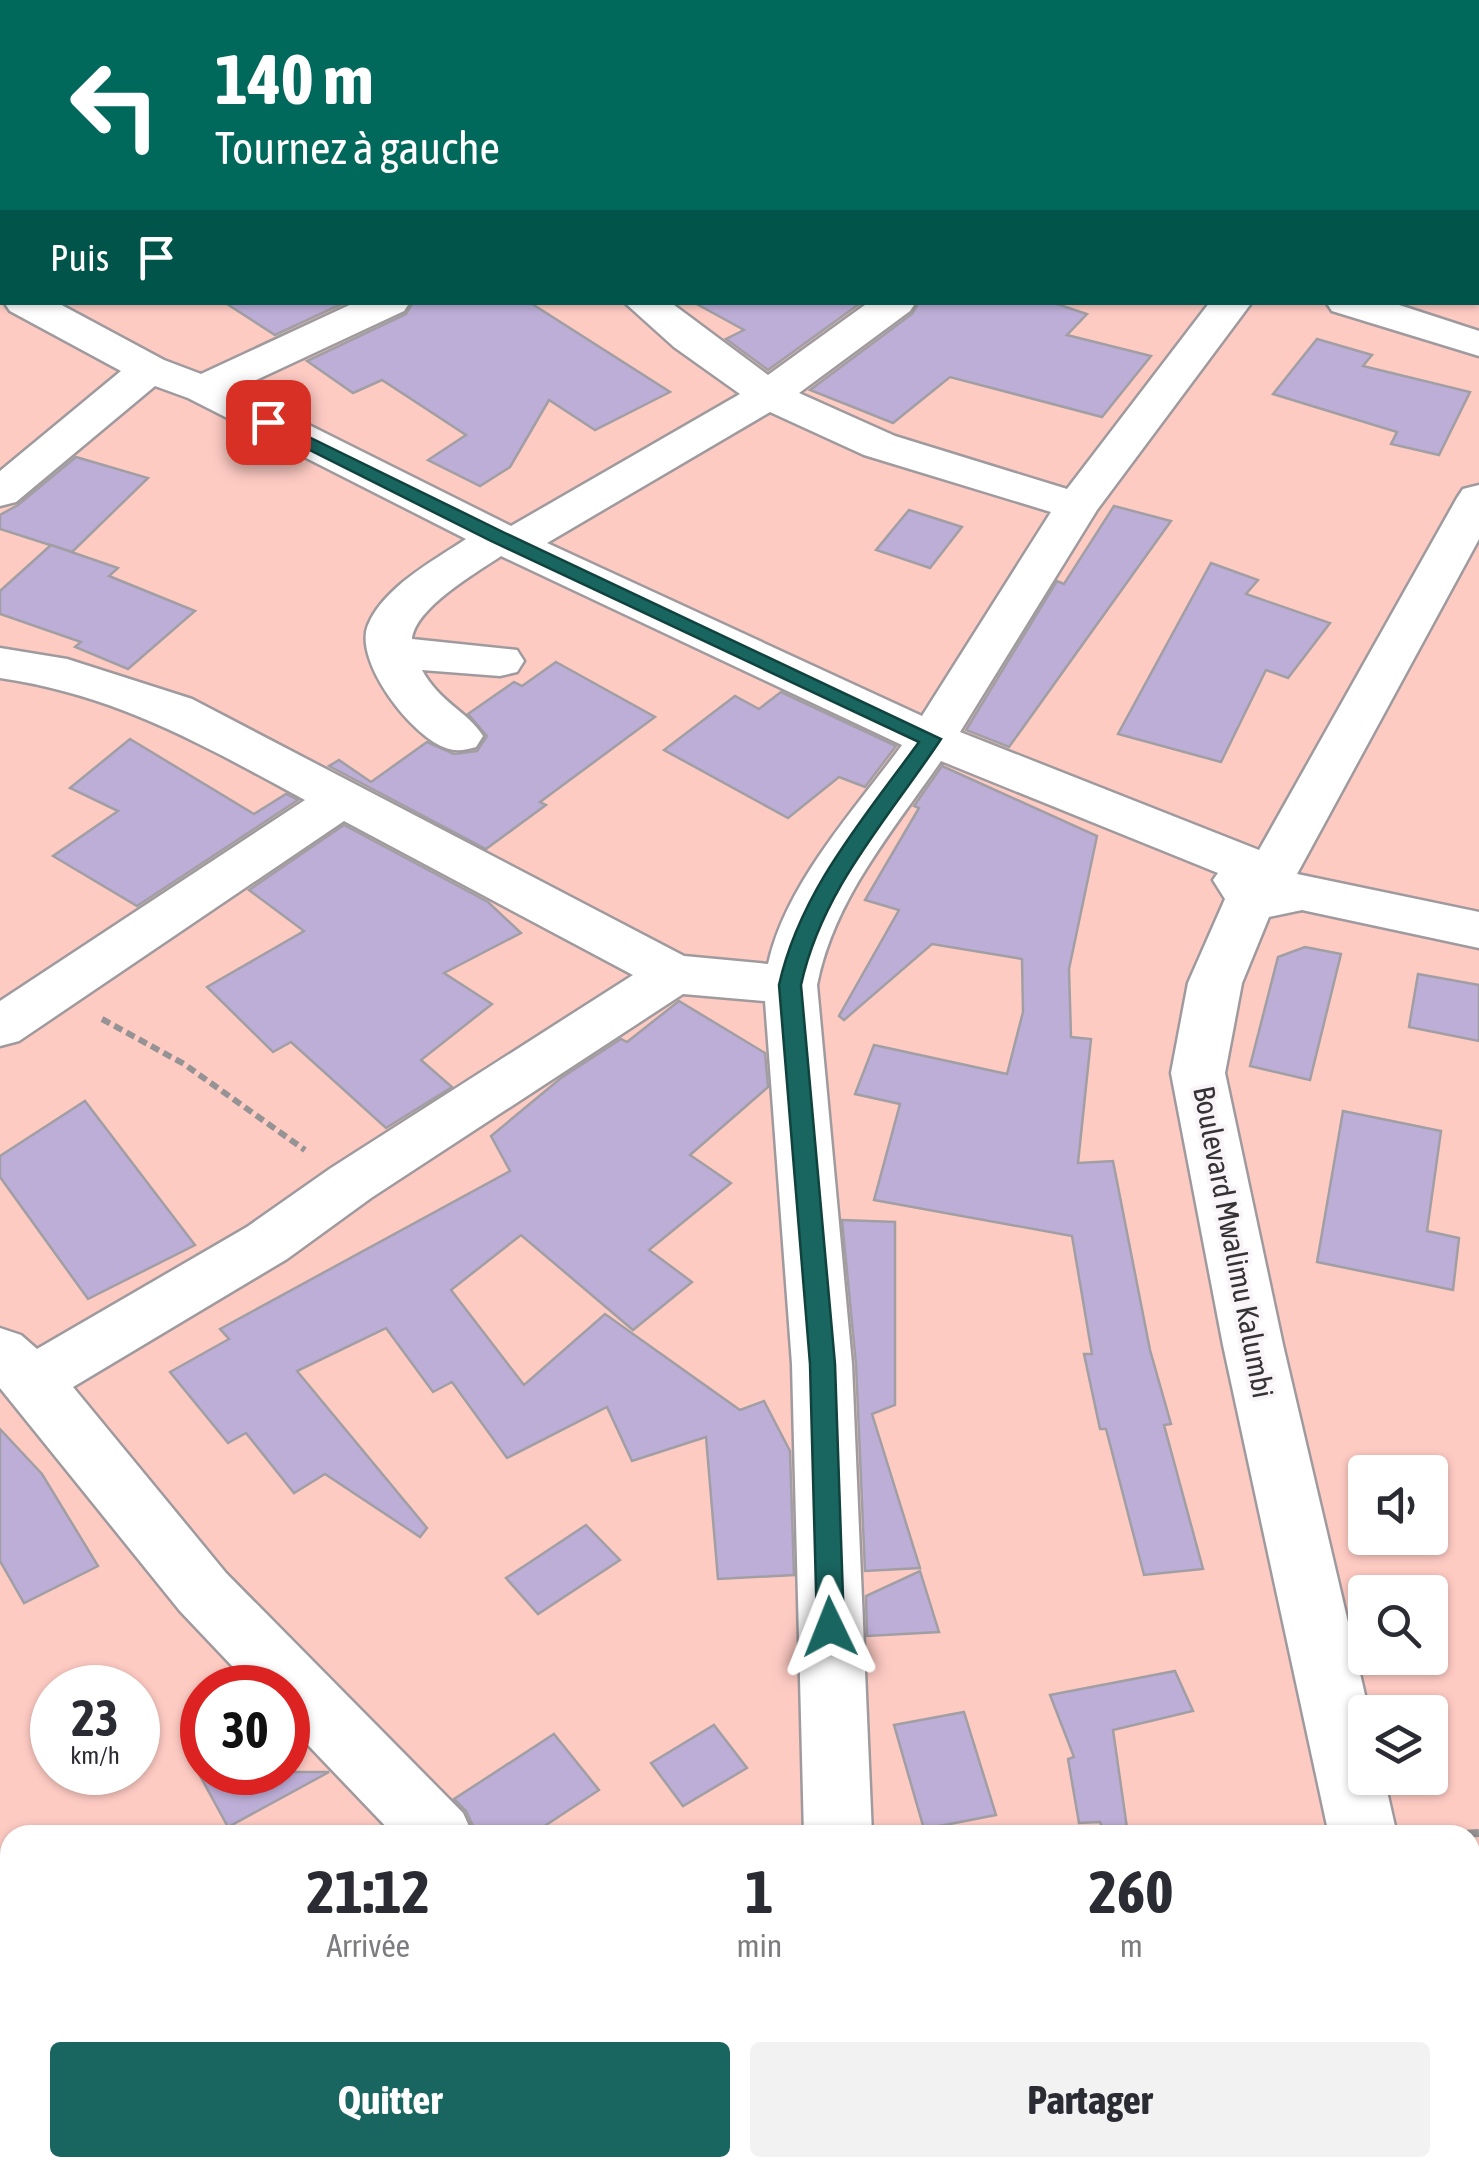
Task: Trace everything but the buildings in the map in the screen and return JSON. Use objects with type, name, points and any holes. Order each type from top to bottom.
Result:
[{"type":"street","points":[[30,305],[149,368],[203,389],[506,540],[931,739],[1268,878],[1479,930]]},
{"type":"street","points":[[203,389],[384,305]]},
{"type":"street","points":[[648,305],[706,353],[770,394],[838,429],[918,460],[1077,506]]},
{"type":"street","points":[[459,736],[426,715],[390,652],[391,625],[406,606],[506,540],[770,394],[892,305]]},
{"type":"street","points":[[838,1825],[822,1364],[790,985],[798,948],[828,885],[931,739],[1077,506],[1230,305]]},
{"type":"street","points":[[1356,305],[1479,344]]},
{"type":"street","points":[[0,492],[149,368]]},
{"type":"street","name":"Boulevard Mwalimu Kalumbi","points":[[1361,1825],[1253,1346],[1198,1074],[1215,982],[1268,878],[1479,498]]},
{"type":"street","points":[[390,652],[500,662]]},
{"type":"street","points":[[0,663],[50,670],[175,710],[674,974],[790,985]]},
{"type":"street","points":[[0,1027],[344,797]]},
{"type":"street","points":[[429,1825],[202,1592],[17,1366],[267,1243],[351,1183],[674,974]]},
{"type":"path","points":[[51,990],[184,1064],[351,1183]]},
{"type":"shaded area","points":[[0,305],[1479,305],[1479,1825],[0,1825]]},
{"type":"route","points":[[268,422],[498,537],[931,739],[828,885],[798,948],[790,985],[822,1364],[830,1627]]}]
